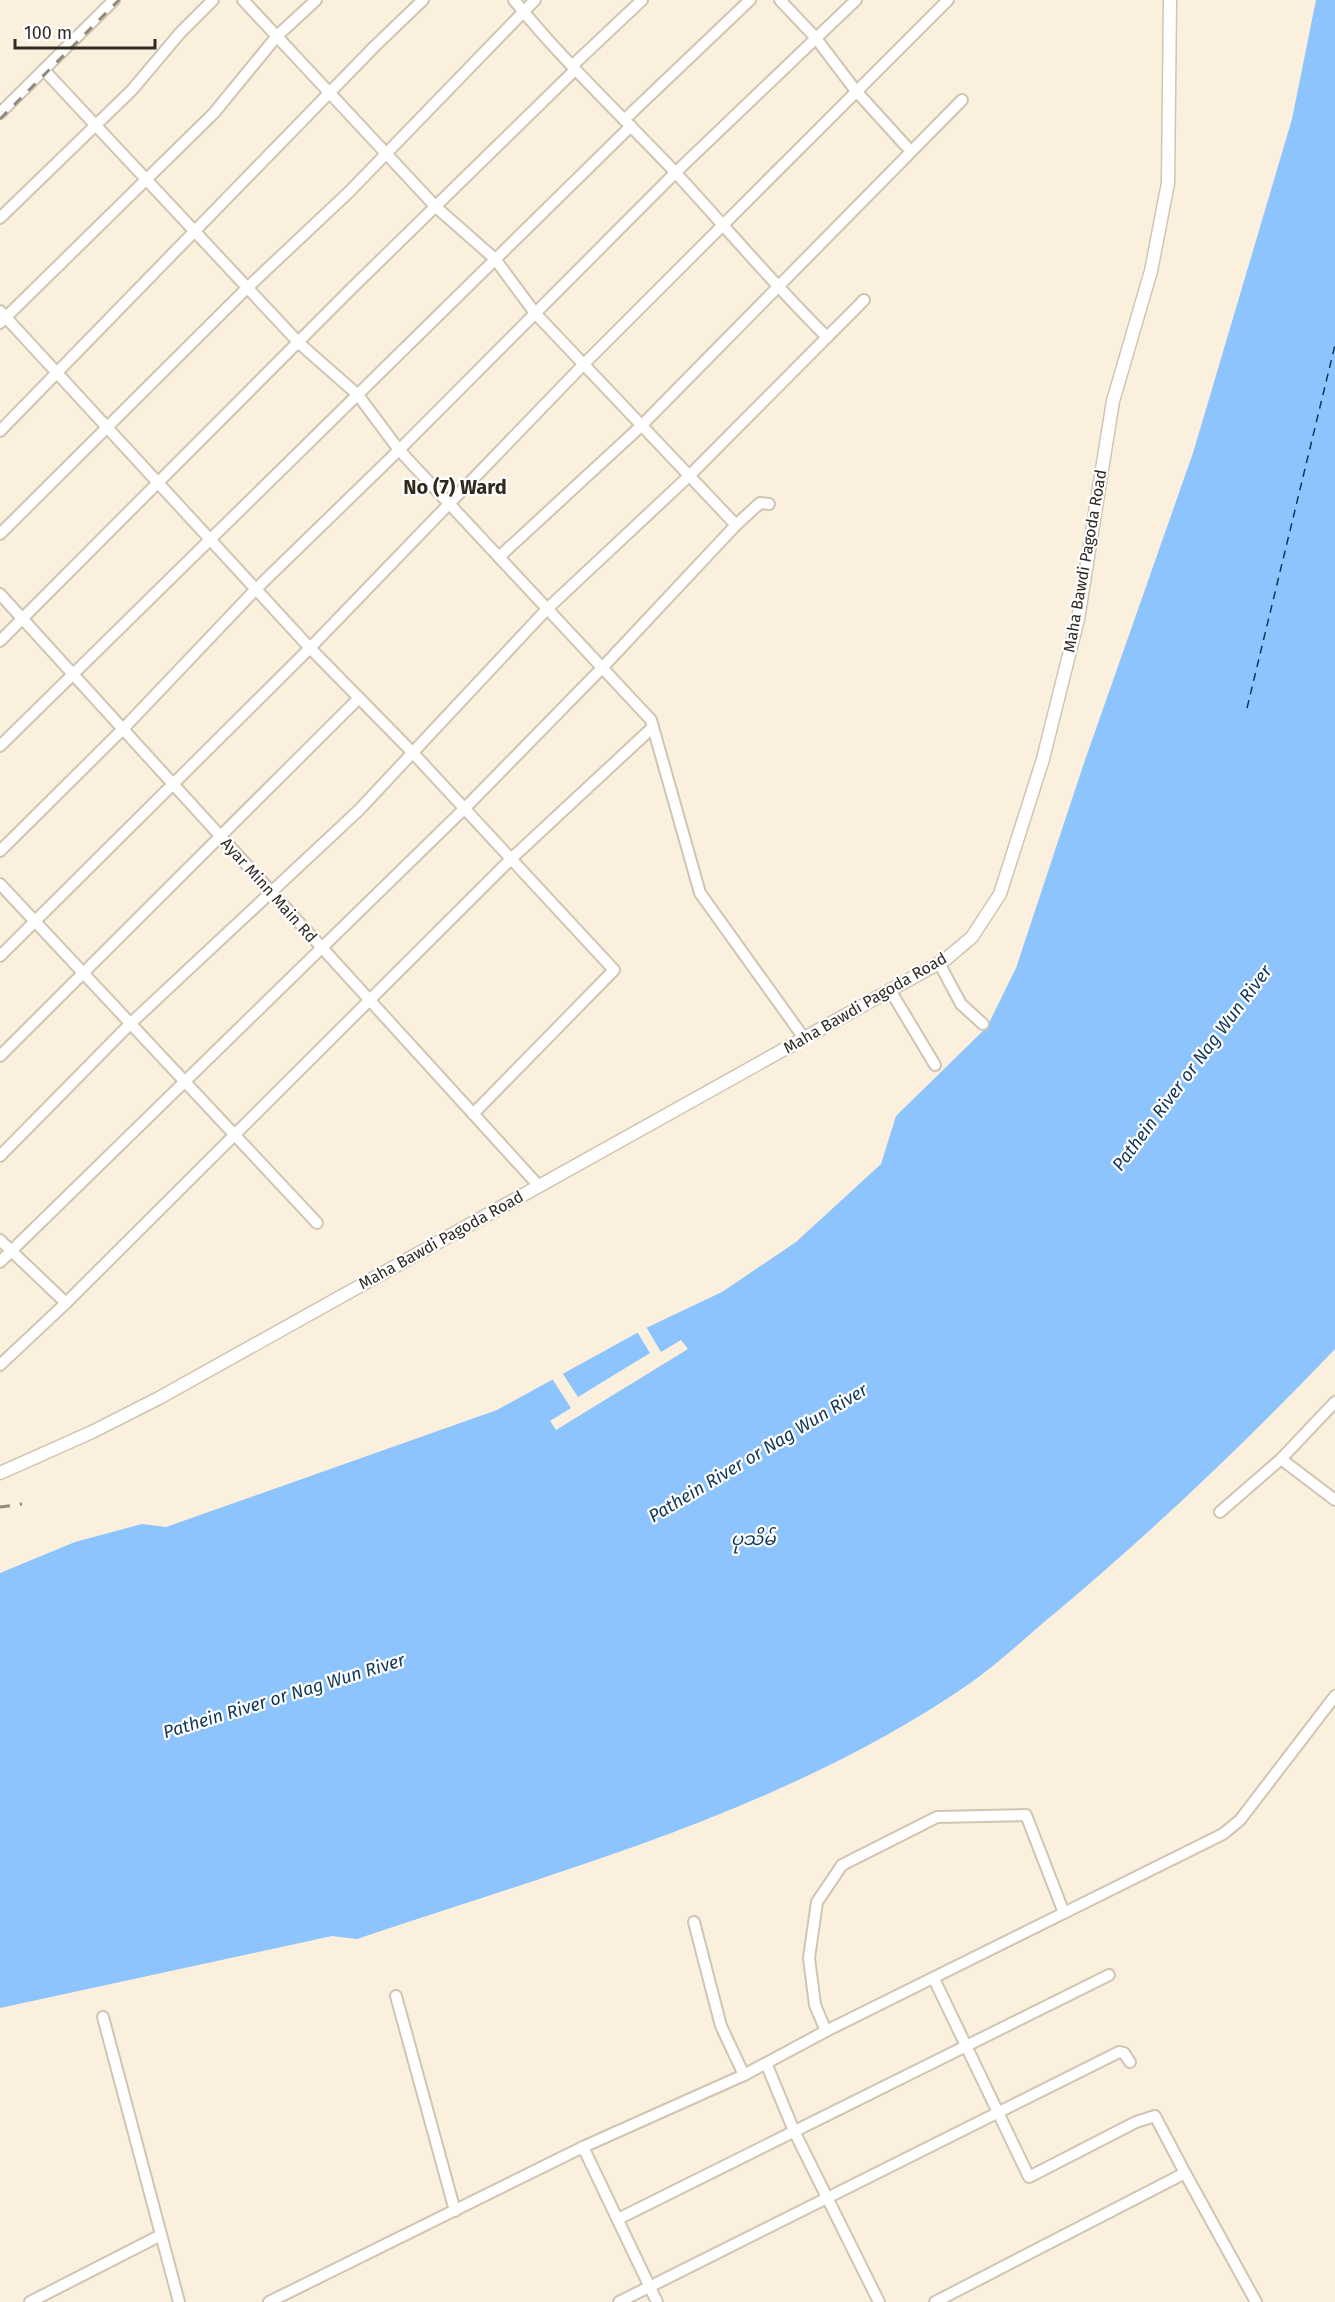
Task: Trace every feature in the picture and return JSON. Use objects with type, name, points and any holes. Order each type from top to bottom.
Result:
[{"type":"street","points":[[0,113],[114,0]]},
{"type":"street","points":[[0,218],[132,90],[180,33],[213,0]]},
{"type":"street","points":[[243,0],[436,207],[495,259],[535,313],[736,525]]},
{"type":"street","points":[[316,0],[277,36],[214,113],[2,317],[57,373],[310,648],[512,858],[614,970],[473,1114]]},
{"type":"street","points":[[0,431],[423,0]]},
{"type":"street","points":[[514,0],[574,68],[675,173],[777,288],[827,338]]},
{"type":"street","points":[[0,534],[106,426],[349,192],[535,0]]},
{"type":"street","points":[[0,641],[642,0]]},
{"type":"street","points":[[0,746],[495,259],[750,0]]},
{"type":"street","points":[[780,0],[815,37],[856,91],[906,146]]},
{"type":"street","points":[[0,851],[123,729],[256,589],[399,450],[675,173],[856,0]]},
{"type":"street","points":[[0,956],[310,648],[583,365],[723,228],[948,0]]},
{"type":"street","name":"Maha Bawdi Pagoda Road","points":[[0,1473],[92,1432],[159,1398],[939,963],[972,937],[1000,894],[1043,759],[1078,620],[1113,401],[1151,271],[1168,183],[1170,0]]},
{"type":"street","points":[[44,70],[298,343],[358,395],[399,450],[651,720],[700,892],[804,1038]]},
{"type":"street","points":[[499,557],[640,426],[962,100]]},
{"type":"street","points":[[0,1156],[131,1023],[359,810],[547,609],[689,476],[864,300]]},
{"type":"street","points":[[0,1262],[185,1078],[464,809],[602,668],[736,525],[759,503],[769,504]]},
{"type":"street","name":"Ayar Minn Main Rd","points":[[0,594],[538,1185]]},
{"type":"street","points":[[0,1056],[359,699]]},
{"type":"street","points":[[0,1365],[66,1303],[512,858],[653,727]]},
{"type":"street","points":[[0,884],[185,1078],[317,1223]]},
{"type":"street","points":[[939,963],[961,1004],[983,1024]]},
{"type":"street","points":[[890,990],[935,1065]]},
{"type":"street","points":[[0,1240],[66,1303]]},
{"type":"street","points":[[1220,1512],[1281,1459],[1335,1402]]},
{"type":"street","points":[[1281,1459],[1335,1500]]},
{"type":"street","points":[[269,2302],[583,2147],[744,2075],[826,2031],[1223,1834],[1240,1820],[1335,1696]]},
{"type":"street","points":[[826,2031],[815,2005],[809,1958],[817,1902],[842,1865],[937,1817],[1026,1815],[1064,1913]]},
{"type":"street","points":[[694,1922],[721,2026],[744,2075]]},
{"type":"street","points":[[618,2219],[1110,1975]]},
{"type":"street","points":[[934,1979],[1029,2177],[1125,2127],[1155,2116],[1256,2302]]},
{"type":"street","points":[[396,1996],[456,2211]]},
{"type":"street","points":[[103,2017],[179,2302]]},
{"type":"street","points":[[619,2302],[1119,2052],[1124,2053],[1130,2062]]},
{"type":"street","points":[[766,2063],[794,2131],[879,2302]]},
{"type":"street","points":[[583,2147],[657,2302]]},
{"type":"street","points":[[935,2302],[1185,2173]]},
{"type":"street","points":[[30,2302],[161,2235]]},
{"type":"water","name":"ပုသိမ်","points":[[1316,0],[1335,0],[1335,1349],[1233,1452],[1163,1518],[1092,1582],[991,1667],[969,1684],[898,1729],[825,1767],[749,1802],[594,1861],[357,1939],[332,1936],[0,2008],[0,1573],[75,1542],[142,1524],[166,1527],[497,1410],[646,1328],[722,1292],[796,1242],[881,1164],[896,1116],[987,1027],[1016,968],[1084,763],[1193,453],[1292,119]]},
{"type":"pier","points":[[645,1325],[661,1352],[681,1340],[688,1349],[556,1430],[550,1421],[571,1408],[551,1377],[561,1371],[578,1397],[650,1353],[636,1330]]},
{"type":"ferry route","points":[[1247,708],[1335,345]]},
{"type":"railway","points":[[0,119],[119,0]]},
{"type":"railway","points":[[0,1507],[22,1504]]},
{"type":"district","name":"No (7) Ward","points":[[455,487]]},
{"type":"water label","name":"Pathein River or Nag Wun River","points":[[1192,1068]]},
{"type":"water label","name":"Pathein River or Nag Wun River","points":[[758,1453]]},
{"type":"water label","name":"Pathein River or Nag Wun River","points":[[284,1696]]}]
